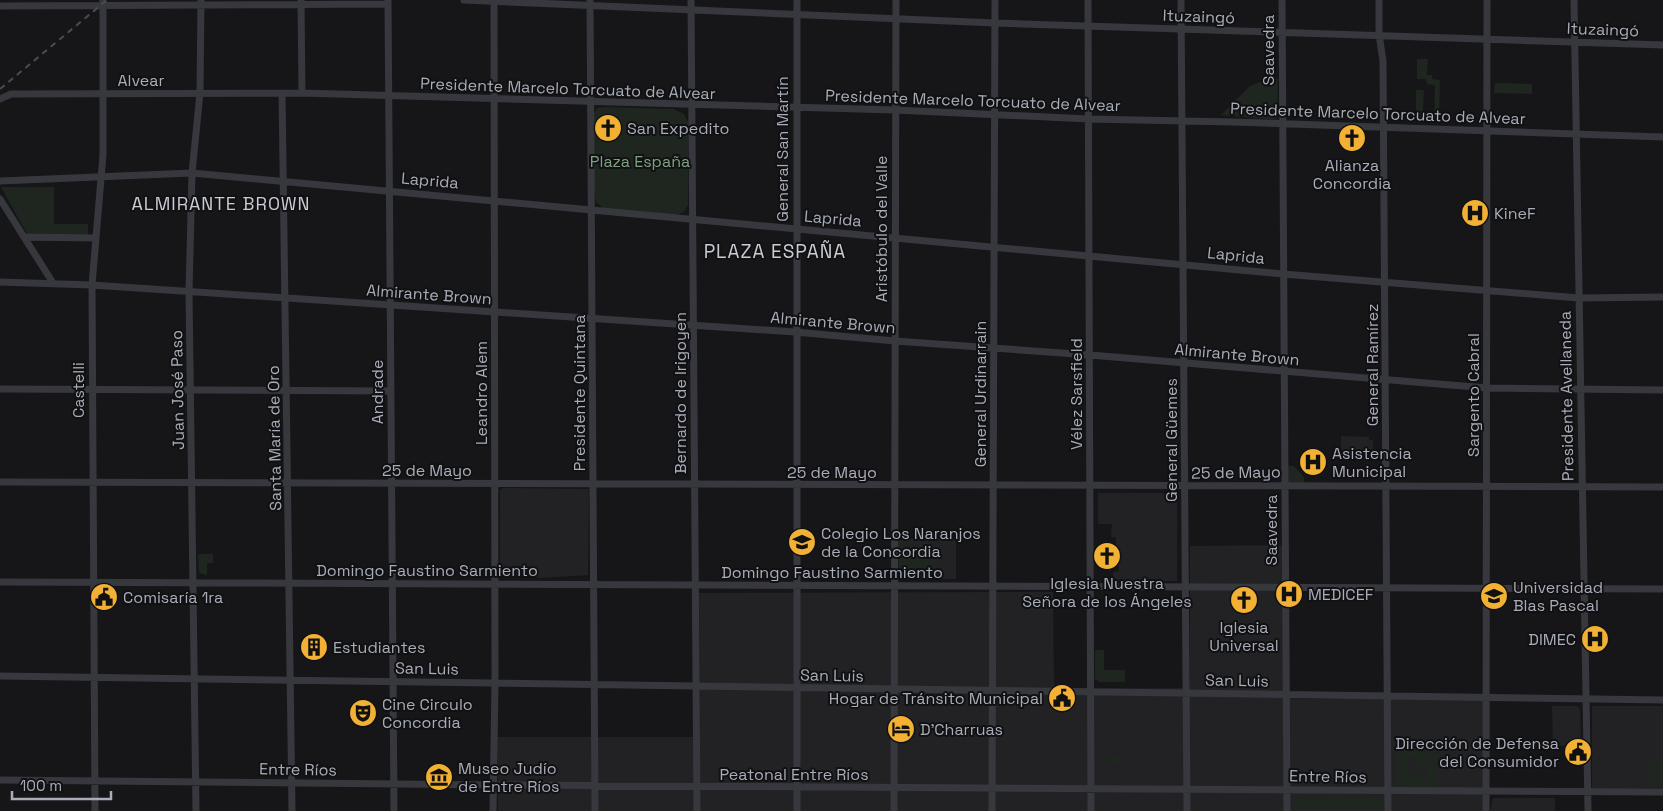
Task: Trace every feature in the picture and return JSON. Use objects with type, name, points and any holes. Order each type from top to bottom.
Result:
[{"type":"street","name":"Ituzaingó","points":[[464,0],[590,2],[896,19],[1663,45]]},
{"type":"street","name":"Leandro Alem","points":[[493,811],[496,683],[494,0]]},
{"type":"street","name":"Bernardo de Irigoyen","points":[[690,0],[697,811]]},
{"type":"street","name":"General San Martín","points":[[796,0],[797,811]]},
{"type":"street","name":"Aristóbulo del Valle","points":[[894,811],[896,0]]},
{"type":"street","name":"General Urdinarrain","points":[[992,811],[995,0]]},
{"type":"street","name":"Vélez Sarsfield","points":[[1088,0],[1091,811]]},
{"type":"street","name":"General Güemes","points":[[1181,0],[1187,811]]},
{"type":"street","name":"Saavedra","points":[[1282,0],[1287,811]]},
{"type":"street","name":"General Ramírez","points":[[1378,0],[1379,34],[1383,61],[1388,811]]},
{"type":"street","name":"Sargento Cabral","points":[[1486,811],[1487,0]]},
{"type":"street","name":"Presidente Avellaneda","points":[[1574,0],[1588,811]]},
{"type":"street","name":"Castelli","points":[[95,811],[92,582],[92,286],[102,176],[103,2]]},
{"type":"street","points":[[301,2],[302,93]]},
{"type":"street","points":[[4,4],[388,2]]},
{"type":"street","name":"Andrade","points":[[388,2],[387,96],[390,190],[394,811]]},
{"type":"street","name":"Presidente Quintana","points":[[590,2],[596,811]]},
{"type":"street","name":"Juan José Paso","points":[[196,811],[189,292],[192,173],[200,94],[201,3]]},
{"type":"street","name":"Presidente Marcelo Torcuato de Alvear","points":[[282,93],[691,106],[895,110],[1089,119],[1663,137]]},
{"type":"street","name":"Alvear","points":[[0,99],[11,94],[282,93]]},
{"type":"street","name":"Santa María de Oro","points":[[282,93],[292,811]]},
{"type":"street","name":"Laprida","points":[[0,181],[192,173],[1090,256],[1184,263],[1283,274],[1579,298],[1663,297]]},
{"type":"street","points":[[0,199],[53,283]]},
{"type":"street","points":[[25,237],[96,238]]},
{"type":"street","name":"Almirante Brown","points":[[0,282],[53,283],[795,332],[1487,388],[1663,390]]},
{"type":"street","points":[[0,389],[391,391]]},
{"type":"street","name":"25 de Mayo","points":[[0,482],[994,487],[1284,485],[1663,487]]},
{"type":"street","name":"Domingo Faustino Sarmiento","points":[[0,582],[1663,589]]},
{"type":"street","name":"San Luis","points":[[0,676],[1663,700]]},
{"type":"street","name":"Entre Ríos","points":[[0,780],[292,782],[493,786],[595,785]]},
{"type":"street","name":"Peatonal Entre Ríos","points":[[595,785],[992,788]]},
{"type":"street","name":"Entre Ríos","points":[[992,788],[1663,792]]},
{"type":"shaded area","points":[[1341,436],[1369,437],[1369,440],[1373,440],[1373,450],[1341,450]]},
{"type":"shaded area","points":[[503,488],[589,489],[588,575],[543,578],[506,575],[500,572],[500,490]]},
{"type":"shaded area","points":[[1098,493],[1177,493],[1177,581],[1113,581],[1113,572],[1119,571],[1119,566],[1111,566],[1111,547],[1116,547],[1116,537],[1111,537],[1112,524],[1098,524]]},
{"type":"shaded area","points":[[905,538],[956,539],[956,579],[937,579],[937,553],[904,553]]},
{"type":"shaded area","points":[[1288,545],[1289,699],[1483,698],[1483,811],[498,811],[497,737],[700,737],[699,593],[1053,592],[1054,689],[1190,688],[1190,546]]},
{"type":"shaded area","points":[[1552,706],[1577,706],[1580,709],[1581,745],[1553,746]]},
{"type":"shaded area","points":[[1592,706],[1663,706],[1663,788],[1592,788]]},
{"type":"shaded area","points":[[1493,798],[1555,798],[1555,811],[1490,811]]},
{"type":"green space","points":[[1417,59],[1428,59],[1427,75],[1432,75],[1432,79],[1440,80],[1439,121],[1434,121],[1435,85],[1427,84],[1426,79],[1417,79]]},
{"type":"green space","points":[[1268,79],[1278,79],[1277,120],[1221,115],[1250,86]]},
{"type":"green space","points":[[1495,83],[1532,84],[1532,94],[1494,93]]},
{"type":"green space","points":[[1416,90],[1424,90],[1422,121],[1416,120]]},
{"type":"green space","name":"Plaza España","points":[[597,108],[673,109],[684,114],[688,122],[688,205],[684,212],[676,215],[603,208],[596,202],[593,188],[593,115]]},
{"type":"green space","points":[[1,187],[54,187],[54,224],[88,224],[88,241],[31,241]]},
{"type":"green space","points":[[1288,466],[1294,466],[1304,477],[1304,484],[1287,483]]},
{"type":"green space","points":[[898,538],[905,538],[905,553],[937,553],[937,579],[899,578]]},
{"type":"green space","points":[[198,554],[213,554],[213,563],[207,563],[207,575],[199,573]]},
{"type":"green space","points":[[1095,650],[1104,650],[1104,670],[1125,670],[1125,682],[1100,682],[1095,679]]},
{"type":"green space","points":[[1396,746],[1416,746],[1418,753],[1438,753],[1438,789],[1401,788],[1396,785]],"holes":[[[1415,756],[1415,762],[1421,767],[1426,767],[1427,776],[1416,776],[1407,768],[1407,757]]]},
{"type":"green space","points":[[1108,756],[1121,756],[1121,764],[1108,764]]},
{"type":"green space","points":[[1646,759],[1662,759],[1662,785],[1646,785]]},
{"type":"green space","points":[[1301,797],[1379,798],[1384,801],[1385,811],[1291,811],[1295,801]]},
{"type":"railway","points":[[0,89],[107,0]]},
{"type":"place","name":"San Expedito","points":[[608,128]]},
{"type":"place","name":"Alianza Concordia","points":[[1352,138]]},
{"type":"place","name":"KineF","points":[[1475,213]]},
{"type":"place","name":"Asistencia Municipal","points":[[1313,462]]},
{"type":"place","name":"Colegio Los Naranjos de la Concordia","points":[[802,542]]},
{"type":"place","name":"Iglesia Nuestra Señora de los Ángeles","points":[[1107,556]]},
{"type":"place","name":"MEDICEF","points":[[1289,594]]},
{"type":"place","name":"Universidad Blas Pascal","points":[[1494,596]]},
{"type":"place","name":"Comisaría 1ra","points":[[104,597]]},
{"type":"place","name":"Iglesia Universal","points":[[1244,600]]},
{"type":"place","name":"DIMEC","points":[[1595,639]]},
{"type":"place","name":"Estudiantes","points":[[314,647]]},
{"type":"place","name":"Hogar de Tránsito Municipal","points":[[1062,698]]},
{"type":"place","name":"Cine Circulo Concordia","points":[[363,713]]},
{"type":"place","name":"D'Charruas","points":[[901,729]]},
{"type":"place","name":"Dirección de Defensa del Consumidor","points":[[1578,752]]},
{"type":"place","name":"Museo Judío de Entre Ríos","points":[[439,777]]},
{"type":"district","name":"ALMIRANTE BROWN","points":[[221,204]]},
{"type":"district","name":"PLAZA ESPAÑA","points":[[775,251]]}]
